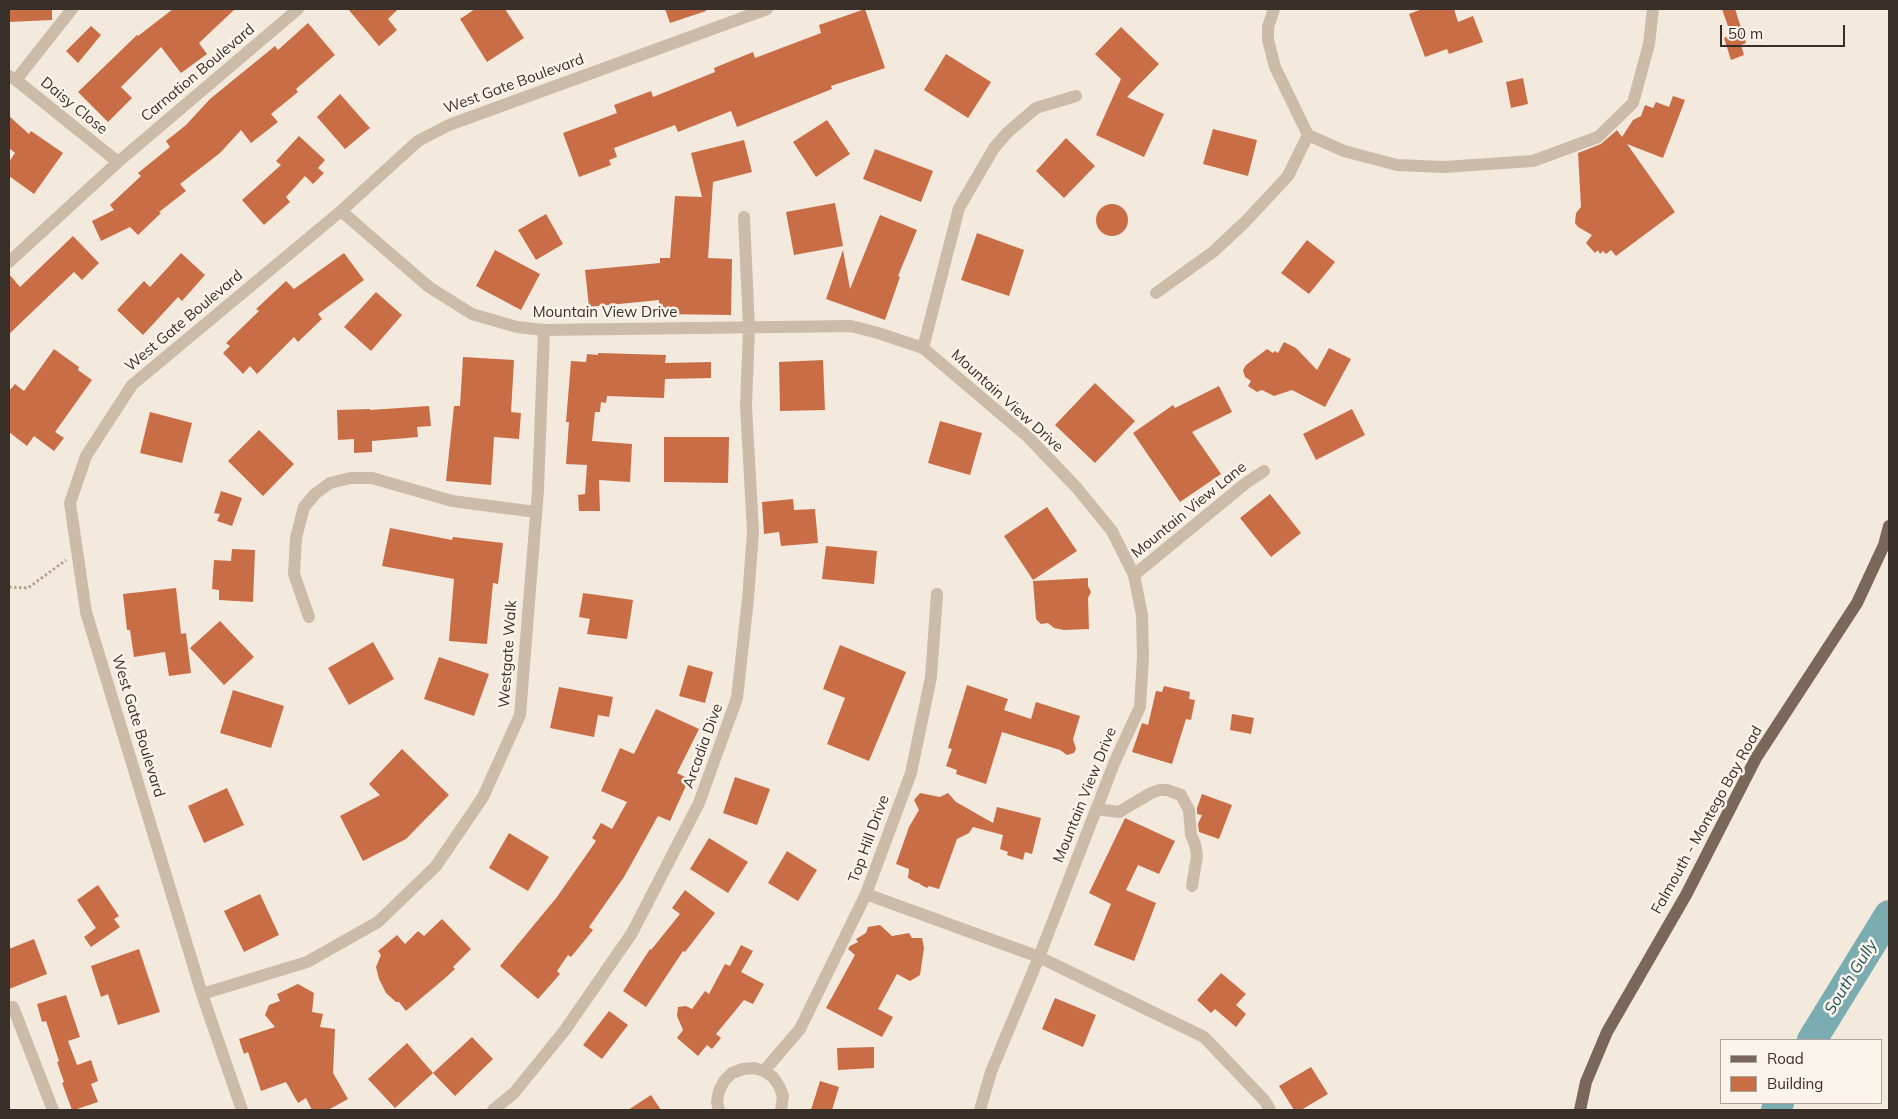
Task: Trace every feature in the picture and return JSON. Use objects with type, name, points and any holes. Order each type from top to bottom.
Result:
[{"type":"main road","name":"Falmouth - Montego Bay Road","points":[[1580,1110],[1586,1082],[1607,1032],[1686,895],[1756,758],[1857,603],[1884,546],[1889,526]]},
{"type":"street","points":[[12,78],[72,9]]},
{"type":"street","name":"Carnation Boulevard","points":[[9,262],[118,162],[298,9]]},
{"type":"street","name":"West Gate Boulevard","points":[[242,1110],[202,994],[86,612],[70,504],[86,456],[132,385],[341,211],[418,141],[449,125],[767,9]]},
{"type":"street","points":[[1274,9],[1268,27],[1268,40],[1274,67],[1308,136],[1344,152],[1397,165],[1444,167],[1533,161],[1598,137],[1633,103],[1649,44],[1653,9]]},
{"type":"street","name":"Daisy Close","points":[[12,78],[118,162]]},
{"type":"street","points":[[922,348],[959,208],[994,148],[1008,132],[1036,108],[1076,96]]},
{"type":"street","points":[[1156,293],[1213,252],[1245,222],[1288,176],[1308,136]]},
{"type":"street","name":"Mountain View Drive","points":[[341,211],[429,287],[472,314],[516,327],[544,330],[851,326],[922,348],[1028,437],[1076,487],[1112,531],[1134,575],[1142,615],[1143,657],[1140,707],[1115,761],[1039,957],[991,1072],[980,1110]]},
{"type":"street","name":"Arcadia Dive","points":[[493,1110],[514,1093],[565,1030],[632,933],[699,803],[737,698],[748,599],[753,531],[746,406],[749,328],[744,217]]},
{"type":"street","name":"Westgate Walk","points":[[202,994],[307,962],[378,922],[436,866],[483,798],[520,715],[536,512],[544,330]]},
{"type":"street","name":"Mountain View Lane","points":[[1134,575],[1246,483],[1264,471]]},
{"type":"street","points":[[309,616],[294,574],[296,538],[304,507],[315,494],[330,483],[350,478],[372,478],[452,501],[536,512]]},
{"type":"street","name":"Top Hill Drive","points":[[764,1071],[800,1029],[866,894],[911,773],[931,676],[937,594]]},
{"type":"street","points":[[1096,809],[1120,812],[1159,790],[1167,790],[1181,795],[1189,810],[1191,834],[1197,856],[1192,886]]},
{"type":"street","points":[[866,894],[1039,957],[1204,1037],[1265,1101],[1270,1110]]},
{"type":"street","points":[[13,1007],[53,1110]]},
{"type":"street","points":[[719,1110],[717,1102],[719,1091],[724,1081],[732,1073],[754,1068],[764,1071],[773,1077],[779,1086],[782,1096],[781,1110]]},
{"type":"path","points":[[9,587],[28,588],[77,551]]},
{"type":"building","points":[[9,9],[52,9],[52,20],[9,22]]},
{"type":"building","points":[[173,9],[235,9],[199,43],[207,54],[181,73],[161,47],[121,87],[132,98],[108,122],[78,92],[137,35]]},
{"type":"building","points":[[348,9],[398,9],[388,19],[397,30],[379,46]]},
{"type":"building","points":[[475,9],[505,9],[524,38],[487,62],[460,19]]},
{"type":"building","points":[[665,9],[706,9],[706,11],[670,23]]},
{"type":"building","points":[[865,9],[885,68],[831,86],[832,89],[737,127],[731,111],[678,132],[675,125],[614,148],[617,157],[609,160],[611,165],[579,177],[563,133],[617,113],[614,105],[651,91],[653,97],[715,72],[714,68],[753,52],[755,58],[821,33],[819,25]]},
{"type":"building","points":[[1422,9],[1454,9],[1458,22],[1473,16],[1483,42],[1449,54],[1447,49],[1425,57],[1409,14]]},
{"type":"building","points":[[1722,9],[1735,9],[1746,43],[1741,45],[1744,55],[1731,60],[1724,38],[1731,35]]},
{"type":"building","points":[[308,23],[335,55],[296,89],[298,92],[271,114],[278,122],[251,143],[241,130],[220,153],[180,184],[186,191],[159,212],[161,213],[138,235],[130,227],[101,241],[92,221],[114,210],[110,205],[141,176],[138,173],[170,147],[166,141],[186,125],[210,99],[275,46],[278,50]]},
{"type":"building","points":[[91,26],[101,35],[78,63],[66,51]]},
{"type":"building","points":[[1121,27],[1159,64],[1127,97],[1164,114],[1144,157],[1096,135],[1121,79],[1095,54]]},
{"type":"building","points":[[946,54],[991,82],[968,118],[924,90]]},
{"type":"building","points":[[1523,78],[1528,104],[1511,108],[1506,82]]},
{"type":"building","points":[[340,94],[370,128],[345,149],[317,117]]},
{"type":"building","points":[[1673,96],[1685,100],[1663,158],[1627,144],[1675,212],[1616,256],[1611,250],[1606,254],[1603,251],[1600,254],[1598,250],[1595,253],[1586,243],[1592,235],[1578,227],[1575,223],[1576,213],[1581,207],[1578,153],[1601,144],[1617,130],[1622,137],[1633,120],[1641,116],[1645,105],[1653,108],[1656,102],[1669,107]]},
{"type":"building","points":[[9,116],[29,134],[31,131],[63,153],[34,194],[9,176],[9,162],[15,153],[9,148]]},
{"type":"building","points":[[827,120],[850,154],[816,177],[793,142]]},
{"type":"building","points":[[1213,129],[1257,140],[1248,176],[1203,164]]},
{"type":"building","points":[[299,136],[325,160],[318,168],[324,173],[313,184],[305,176],[286,197],[290,202],[264,225],[242,200],[281,165],[276,161]]},
{"type":"building","points":[[1066,138],[1095,166],[1064,198],[1036,171]]},
{"type":"building","points":[[744,140],[752,172],[713,182],[708,258],[732,259],[731,315],[659,314],[659,300],[589,307],[585,270],[660,263],[660,258],[670,258],[675,196],[702,197],[691,153]]},
{"type":"building","points":[[875,149],[933,171],[921,202],[863,179]]},
{"type":"building","points":[[835,203],[843,246],[794,255],[786,212]]},
{"type":"building","points":[[1112,204],[1124,208],[1128,220],[1124,232],[1112,236],[1100,232],[1096,220],[1100,208]]},
{"type":"building","points":[[546,214],[563,244],[536,260],[518,230]]},
{"type":"building","points":[[880,215],[917,230],[898,276],[900,277],[885,320],[826,299],[843,250],[850,289]]},
{"type":"building","points":[[977,233],[1024,250],[1009,296],[961,280]]},
{"type":"building","points":[[73,236],[99,263],[82,280],[74,272],[9,334],[9,274],[20,287]]},
{"type":"building","points":[[1307,240],[1335,262],[1309,294],[1281,273]]},
{"type":"building","points":[[495,250],[540,274],[521,310],[476,286]]},
{"type":"building","points":[[181,253],[205,275],[182,301],[178,297],[143,335],[117,310],[144,281],[150,287]]},
{"type":"building","points":[[344,253],[364,280],[318,314],[322,319],[298,342],[294,337],[257,374],[250,366],[243,374],[223,353],[230,346],[226,343],[259,311],[256,309],[286,281],[294,289]]},
{"type":"building","points":[[376,292],[402,315],[371,351],[344,327]]},
{"type":"building","points":[[1284,342],[1296,348],[1317,370],[1329,348],[1351,359],[1325,407],[1292,390],[1274,396],[1262,390],[1257,392],[1248,386],[1251,381],[1245,377],[1243,370],[1246,365],[1267,349],[1273,353],[1275,351],[1278,353]]},
{"type":"building","points":[[54,349],[79,367],[78,370],[92,380],[55,432],[64,438],[54,451],[34,436],[27,446],[9,432],[9,391],[15,384],[24,391]]},
{"type":"building","points":[[598,353],[666,355],[665,363],[711,362],[711,378],[665,379],[664,398],[607,396],[606,403],[601,402],[600,412],[595,412],[592,441],[632,444],[630,482],[599,480],[600,511],[579,511],[578,495],[585,494],[587,465],[566,464],[569,422],[566,422],[571,361],[586,362],[587,354],[598,355]]},
{"type":"building","points":[[463,357],[514,360],[511,412],[521,413],[519,439],[494,437],[491,485],[446,481],[454,406],[460,406]]},
{"type":"building","points":[[823,360],[825,410],[780,411],[779,362]]},
{"type":"building","points":[[1095,383],[1135,421],[1095,463],[1055,425]]},
{"type":"building","points":[[1219,386],[1232,412],[1192,432],[1221,474],[1180,502],[1133,433],[1173,405],[1175,408]]},
{"type":"building","points":[[429,406],[431,426],[417,427],[418,437],[372,441],[372,452],[354,453],[354,439],[338,440],[337,410]]},
{"type":"building","points":[[1352,409],[1365,435],[1316,460],[1303,434]]},
{"type":"building","points":[[150,412],[192,423],[182,463],[140,453]]},
{"type":"building","points":[[940,421],[982,433],[970,475],[928,463]]},
{"type":"building","points":[[259,430],[294,464],[263,496],[228,461]]},
{"type":"building","points":[[664,437],[729,437],[728,483],[664,482]]},
{"type":"building","points":[[221,491],[242,498],[232,526],[217,521],[220,514],[214,513]]},
{"type":"building","points":[[1270,494],[1301,533],[1271,557],[1240,518]]},
{"type":"building","points":[[793,499],[794,510],[815,509],[818,543],[781,546],[779,532],[764,534],[762,502]]},
{"type":"building","points":[[1047,507],[1077,551],[1033,580],[1004,536]]},
{"type":"building","points":[[390,528],[452,540],[453,537],[503,543],[498,584],[493,583],[487,644],[449,641],[454,579],[382,566]]},
{"type":"building","points":[[826,546],[877,551],[874,584],[822,579]]},
{"type":"building","points":[[232,549],[255,550],[253,602],[219,600],[219,590],[212,589],[214,560],[231,561]]},
{"type":"building","points":[[1088,578],[1088,586],[1091,592],[1088,598],[1089,629],[1064,630],[1054,628],[1048,623],[1041,624],[1036,619],[1033,581]]},
{"type":"building","points":[[176,588],[181,634],[186,633],[191,673],[169,676],[165,652],[134,657],[130,630],[127,630],[123,594]]},
{"type":"building","points":[[583,593],[633,600],[627,639],[587,634],[590,619],[579,617]]},
{"type":"building","points":[[220,621],[254,657],[224,685],[190,648]]},
{"type":"building","points":[[373,642],[394,679],[349,705],[328,668]]},
{"type":"building","points":[[840,645],[906,672],[869,761],[827,744],[845,698],[823,689]]},
{"type":"building","points":[[439,657],[489,674],[474,716],[424,699]]},
{"type":"building","points":[[688,665],[713,672],[705,703],[679,696]]},
{"type":"building","points":[[967,685],[1008,699],[1004,710],[1031,719],[1036,702],[1080,716],[1073,739],[1076,749],[1074,753],[1067,755],[1060,750],[1002,732],[986,784],[956,774],[957,770],[946,766],[952,749],[948,748]]},
{"type":"building","points":[[1164,686],[1190,692],[1189,699],[1195,700],[1191,720],[1186,719],[1172,764],[1132,752],[1142,723],[1148,725],[1156,691],[1162,692]]},
{"type":"building","points":[[559,687],[613,697],[609,717],[598,715],[594,737],[550,728]]},
{"type":"building","points":[[233,690],[284,706],[271,748],[220,733]]},
{"type":"building","points":[[656,709],[699,729],[677,773],[689,779],[670,821],[658,816],[624,877],[589,927],[593,930],[571,957],[568,955],[557,971],[560,974],[538,999],[500,966],[557,897],[596,841],[592,838],[601,823],[612,829],[627,802],[601,791],[620,748],[634,754]]},
{"type":"building","points":[[1232,714],[1254,718],[1251,734],[1230,730]]},
{"type":"building","points":[[402,749],[449,795],[406,839],[363,861],[340,816],[380,795],[369,784]]},
{"type":"building","points":[[735,777],[770,789],[757,825],[723,813]]},
{"type":"building","points":[[227,788],[244,825],[204,843],[188,806]]},
{"type":"building","points":[[920,793],[940,797],[948,793],[956,802],[993,823],[997,807],[1041,818],[1032,854],[1025,852],[1023,860],[1007,855],[1008,852],[1000,849],[1003,835],[973,827],[969,833],[957,839],[939,889],[929,886],[927,888],[915,882],[908,878],[909,869],[896,864],[909,827],[919,810],[914,800]]},
{"type":"building","points":[[1202,794],[1232,805],[1219,839],[1199,832],[1198,824],[1202,815],[1197,814],[1197,808]]},
{"type":"building","points":[[1125,818],[1175,841],[1159,874],[1138,865],[1126,890],[1156,903],[1134,961],[1094,945],[1111,904],[1089,893]]},
{"type":"building","points":[[509,833],[549,857],[528,891],[489,868]]},
{"type":"building","points":[[709,838],[748,862],[728,893],[690,869]]},
{"type":"building","points":[[787,851],[817,870],[798,901],[768,883]]},
{"type":"building","points":[[98,885],[119,916],[114,919],[120,927],[91,947],[84,937],[96,928],[77,900]]},
{"type":"building","points":[[685,890],[715,913],[685,952],[683,951],[646,1007],[623,991],[650,949],[680,914],[672,908]]},
{"type":"building","points":[[260,894],[279,935],[244,952],[224,911]]},
{"type":"building","points":[[442,919],[471,949],[453,967],[455,969],[406,1011],[399,1002],[396,1002],[386,993],[379,979],[376,967],[381,955],[378,951],[397,935],[405,944],[418,931],[424,936]]},
{"type":"building","points":[[880,925],[892,936],[909,933],[912,938],[922,938],[924,948],[920,975],[910,981],[897,974],[878,1009],[893,1017],[882,1037],[826,1008],[855,955],[848,949],[858,942],[856,939],[866,933],[868,927]]},
{"type":"building","points":[[34,939],[47,974],[9,989],[9,949]]},
{"type":"building","points":[[741,945],[753,951],[741,972],[764,984],[753,1004],[744,1000],[716,1034],[721,1038],[712,1049],[707,1045],[698,1056],[677,1038],[683,1030],[677,1016],[678,1007],[686,1006],[692,1009],[705,991],[709,994],[725,964],[730,966]]},
{"type":"building","points":[[139,949],[160,1012],[118,1025],[108,994],[101,997],[91,966]]},
{"type":"building","points":[[1221,973],[1246,994],[1236,1005],[1246,1014],[1236,1027],[1215,1009],[1211,1013],[1197,1000]]},
{"type":"building","points":[[298,984],[314,993],[312,1012],[323,1014],[320,1027],[335,1029],[333,1073],[348,1099],[328,1110],[312,1110],[306,1098],[298,1103],[286,1082],[261,1091],[248,1052],[244,1054],[239,1039],[275,1027],[265,1015],[269,1005],[280,1001],[277,994]]},
{"type":"building","points":[[66,995],[80,1037],[68,1041],[77,1065],[91,1060],[98,1081],[91,1084],[98,1102],[74,1110],[72,1110],[62,1083],[64,1082],[57,1062],[59,1061],[46,1021],[42,1022],[37,1004]]},
{"type":"building","points":[[1055,998],[1096,1015],[1083,1047],[1042,1029]]},
{"type":"building","points":[[609,1011],[628,1025],[602,1059],[583,1045]]},
{"type":"building","points":[[472,1037],[493,1059],[455,1096],[433,1073]]},
{"type":"building","points":[[407,1043],[433,1073],[395,1108],[368,1079]]},
{"type":"building","points":[[874,1047],[874,1068],[838,1070],[837,1048]]},
{"type":"building","points":[[1311,1067],[1328,1094],[1301,1110],[1294,1110],[1279,1086]]},
{"type":"building","points":[[820,1081],[839,1087],[832,1110],[811,1110]]},
{"type":"building","points":[[651,1095],[661,1110],[628,1110]]},
{"type":"waterway","name":"South Gully","points":[[1813,1039],[1889,915]]},
{"type":"waterway","name":"South Gully","points":[[1776,1110],[1779,1104]]}]
